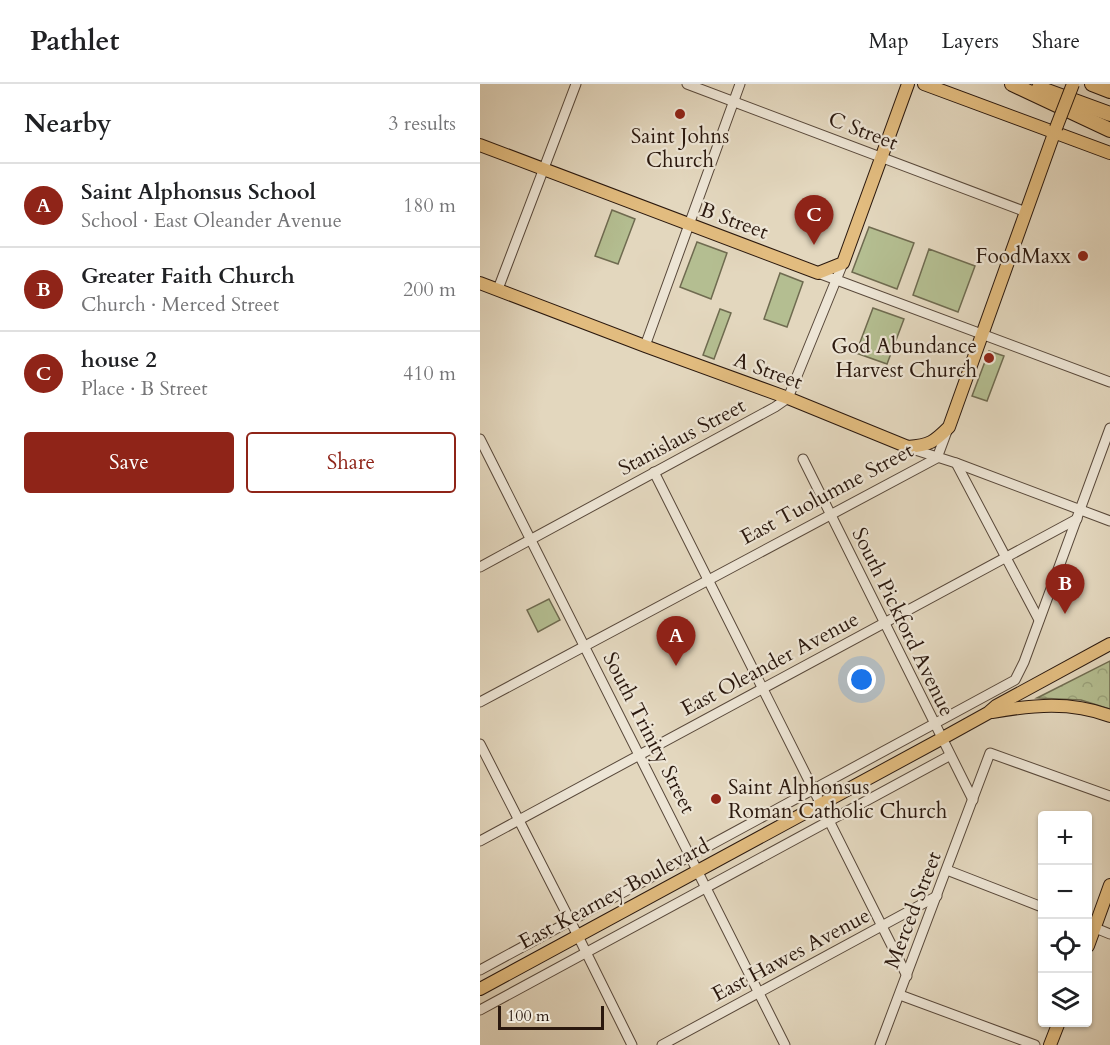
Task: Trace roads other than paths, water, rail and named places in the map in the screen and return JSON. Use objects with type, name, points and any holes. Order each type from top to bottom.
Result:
[{"type":"highway","points":[[1012,84],[1110,130]]},
{"type":"highway","points":[[1029,84],[1110,114]]},
{"type":"highway","points":[[1092,84],[1110,91]]},
{"type":"main road","points":[[818,273],[843,263],[908,84]]},
{"type":"main road","points":[[924,84],[1055,130],[1110,153]]},
{"type":"main road","name":"East Tuolumne Street","points":[[949,427],[981,333],[1073,84]]},
{"type":"main road","name":"B Street","points":[[480,145],[818,273]]},
{"type":"main road","name":"A Street","points":[[480,282],[788,398],[908,447]]},
{"type":"main road","points":[[908,447],[927,445],[949,427]]},
{"type":"main road","name":"East Kearney Boulevard","points":[[480,989],[941,739],[988,713],[996,706],[1110,644]]},
{"type":"main road","name":"East Kearney Boulevard","points":[[988,713],[1028,706],[1057,705],[1085,708],[1110,716]]},
{"type":"main road","points":[[1092,924],[1110,885]]},
{"type":"main road","points":[[1050,1045],[1057,1027]]},
{"type":"street","points":[[498,289],[576,84]]},
{"type":"street","name":"C Street","points":[[687,84],[1026,212]]},
{"type":"street","points":[[645,346],[740,84]]},
{"type":"street","points":[[788,398],[843,263]]},
{"type":"street","name":"B Street","points":[[818,273],[1110,382]]},
{"type":"street","name":"Stanislaus Street","points":[[480,567],[788,398]]},
{"type":"street","name":"East Tuolumne Street","points":[[480,702],[937,458],[949,427]]},
{"type":"street","points":[[934,724],[1010,683],[1018,674],[1110,428]]},
{"type":"street","name":"South Trinity Street","points":[[480,439],[785,1045]]},
{"type":"street","name":"A Street","points":[[908,447],[956,463],[1079,514],[1110,521]]},
{"type":"street","name":"South Pickford Avenue","points":[[803,459],[949,756],[973,800]]},
{"type":"street","points":[[956,463],[1039,620]]},
{"type":"street","points":[[654,472],[907,976]]},
{"type":"street","name":"East Oleander Avenue","points":[[480,841],[1005,557],[1079,514]]},
{"type":"street","name":"East Kearney Boulevard","points":[[480,970],[934,724]]},
{"type":"street","points":[[480,744],[579,936],[632,1045]]},
{"type":"street","name":"Merced Street","points":[[880,1045],[990,753],[1110,796]]},
{"type":"street","name":"East Kearney Boulevard","points":[[480,1010],[949,756]]},
{"type":"street","points":[[947,870],[1038,905]]},
{"type":"street","name":"East Hawes Avenue","points":[[662,1045],[937,896]]},
{"type":"street","points":[[1092,926],[1110,934]]},
{"type":"street","points":[[900,995],[1035,1045]]},
{"type":"place","name":"Saint Johns Church","points":[[680,114]]},
{"type":"place","name":"house 2","points":[[814,245]]},
{"type":"place","name":"FoodMaxx","points":[[1083,256]]},
{"type":"place","name":"God Abundance Harvest Church","points":[[989,358]]},
{"type":"place","name":"Greater Faith Church","points":[[1065,614]]},
{"type":"place","name":"Saint Alphonsus School","points":[[676,666]]},
{"type":"place","name":"Saint Alphonsus Roman Catholic Church","points":[[716,799]]}]
